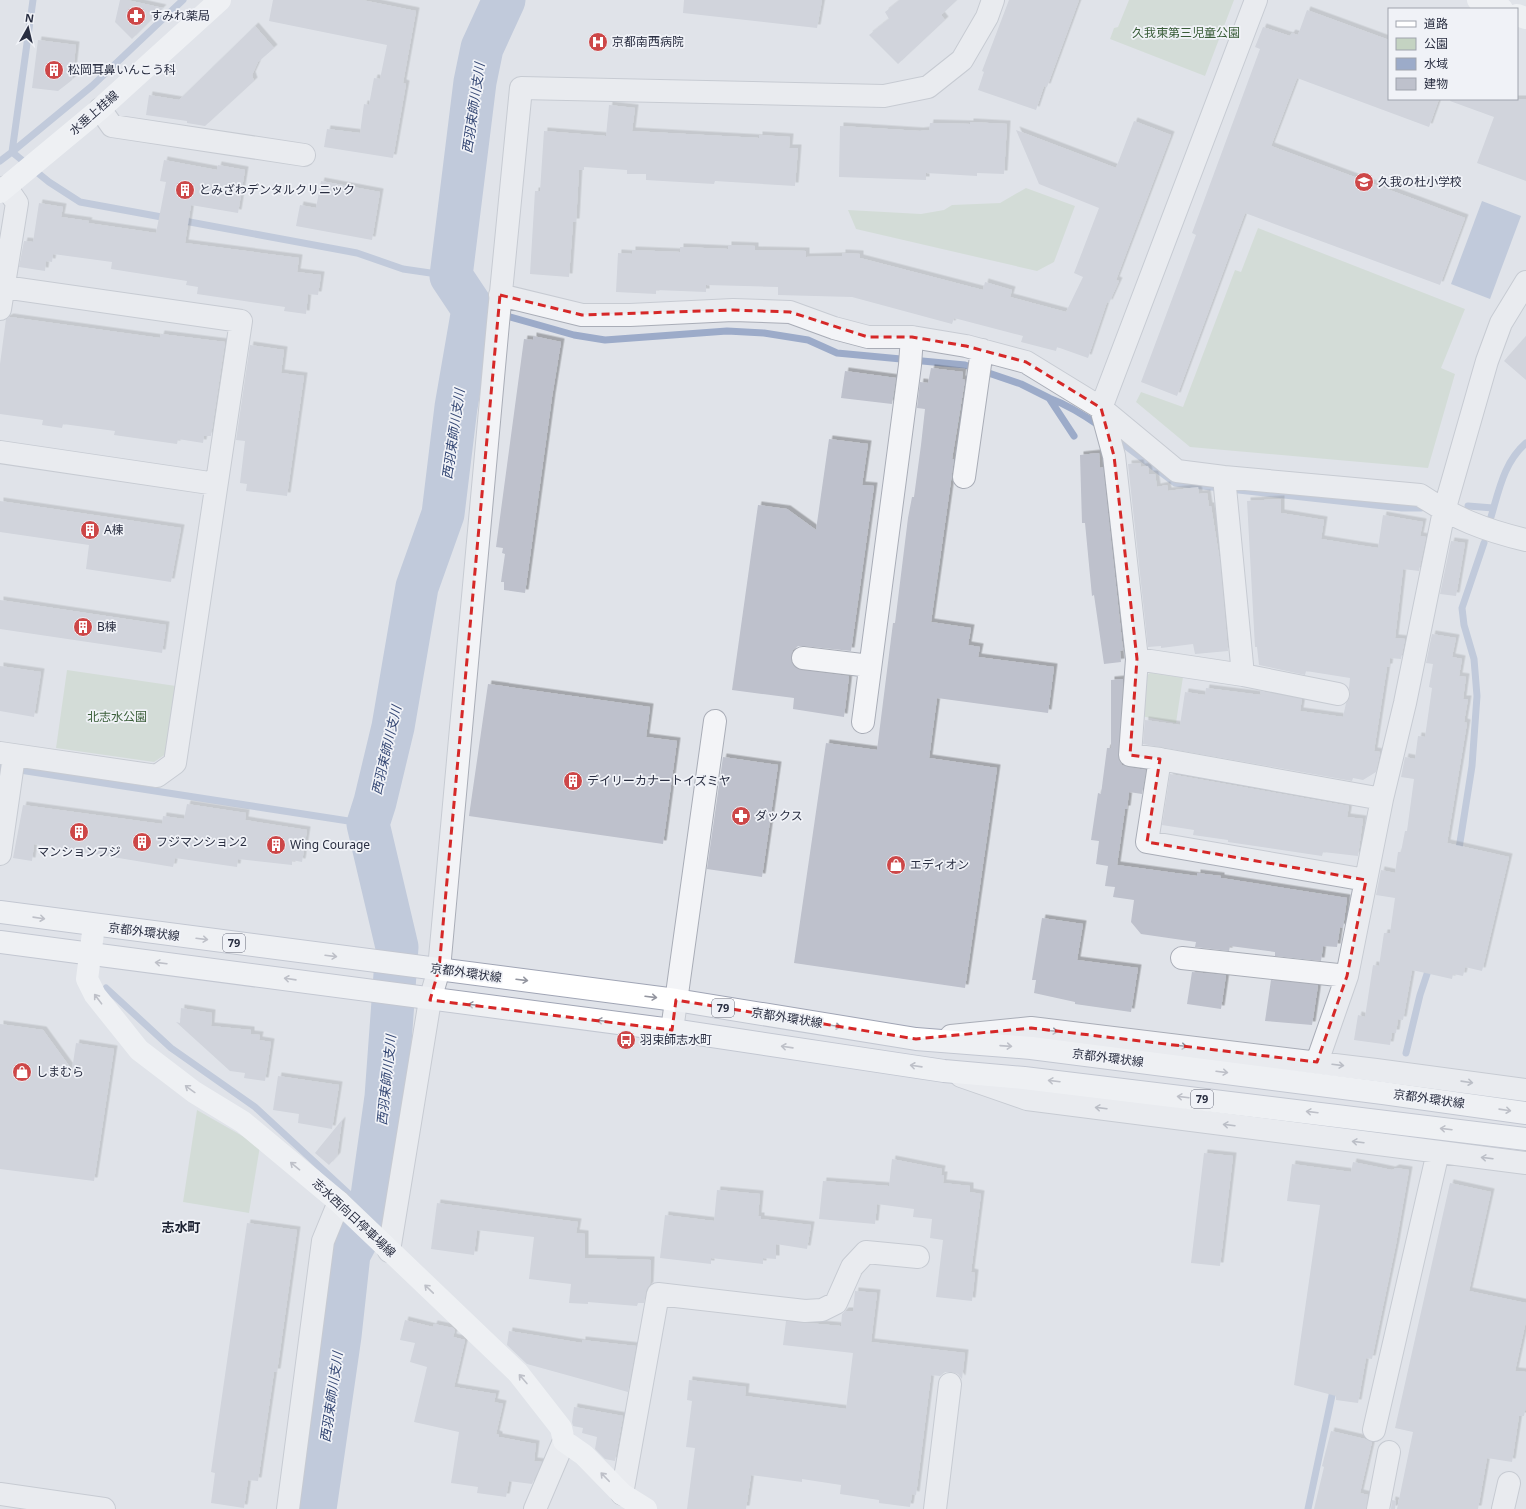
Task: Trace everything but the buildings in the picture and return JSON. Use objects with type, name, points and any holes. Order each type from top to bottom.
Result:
[{"type":"main road","name":"水垂上桂線","points":[[3,189],[100,109],[220,0]]},
{"type":"main road","points":[[1478,0],[1499,8]]},
{"type":"main road","name":"京都外環状線","points":[[0,912],[676,1000],[916,1039],[1031,1048],[1383,1093],[1526,1113]]},
{"type":"main road","name":"志水西向日停車場線","points":[[94,925],[87,979],[95,995],[139,1050],[194,1092],[243,1122],[339,1202],[518,1373],[562,1428],[564,1441]]},
{"type":"main road","name":"79","points":[[0,942],[672,1030],[944,1071],[1024,1078],[1526,1139]]},
{"type":"main road","points":[[564,1441],[584,1455],[622,1494],[646,1509]]},
{"type":"street","points":[[389,1251],[421,998],[439,969],[499,307],[521,88],[884,96],[928,87],[962,60],[987,17],[993,0]]},
{"type":"street","points":[[1256,0],[1106,426],[1114,456],[1137,659],[1130,755],[1382,798]]},
{"type":"street","points":[[100,109],[112,126],[304,155]]},
{"type":"street","points":[[0,309],[17,203],[3,189]]},
{"type":"street","points":[[1316,1062],[1347,976],[1382,798],[1405,703],[1444,511],[1487,361],[1502,323],[1526,282]]},
{"type":"street","points":[[0,854],[10,762],[157,776],[175,764],[241,321],[4,287]]},
{"type":"street","points":[[499,307],[582,316],[733,310],[790,312],[834,328],[911,351],[980,363],[1026,362],[1106,426],[1177,471],[1225,485],[1420,495],[1444,511],[1479,528],[1526,540]]},
{"type":"street","points":[[863,722],[911,351]]},
{"type":"street","points":[[964,477],[980,363]]},
{"type":"street","points":[[0,452],[216,484]]},
{"type":"street","points":[[1225,485],[1243,675]]},
{"type":"street","points":[[803,658],[870,666]]},
{"type":"street","points":[[1137,659],[1243,675],[1338,694]]},
{"type":"street","points":[[672,1030],[715,722]]},
{"type":"street","points":[[1160,759],[1148,842],[1366,880]]},
{"type":"street","points":[[1182,958],[1347,976]]},
{"type":"street","points":[[916,1039],[1031,1028],[1316,1062],[1526,1090]]},
{"type":"street","points":[[944,1071],[1027,1099],[1526,1163]]},
{"type":"street","points":[[1374,1430],[1438,1152]]},
{"type":"street","points":[[288,1509],[323,1241],[339,1202]]},
{"type":"street","points":[[622,1494],[658,1294],[804,1311],[822,1310],[836,1303],[852,1267],[866,1252],[918,1257]]},
{"type":"street","points":[[935,1509],[950,1384]]},
{"type":"street","points":[[535,1509],[564,1441]]},
{"type":"street","points":[[1378,1509],[1389,1452]]},
{"type":"street","points":[[1503,1509],[1509,1483]]},
{"type":"street","points":[[0,1494],[69,1506],[104,1509]]},
{"type":"highlighted area","points":[[500,295],[582,315],[733,310],[790,312],[868,337],[912,337],[966,346],[1026,362],[1101,408],[1114,456],[1137,659],[1130,755],[1160,759],[1147,842],[1366,880],[1347,976],[1317,1062],[1031,1028],[916,1039],[676,1000],[672,1030],[430,1000],[439,969]]},
{"type":"green space","name":"久我東第三児童公園","points":[[1129,0],[1234,0],[1205,76],[1110,39],[1114,28],[1118,27]]},
{"type":"green space","points":[[1026,188],[1075,206],[1054,262],[1037,271],[856,229],[848,210],[921,214],[944,210],[952,205],[1000,203]]},
{"type":"green space","points":[[1258,228],[1465,309],[1441,368],[1455,374],[1428,468],[1190,447],[1136,402],[1141,392],[1183,407],[1235,270],[1241,272]]},
{"type":"green space","name":"北志水公園","points":[[67,670],[176,686],[166,754],[154,762],[56,748]]},
{"type":"green space","points":[[1151,672],[1183,677],[1176,723],[1141,716],[1139,682]]},
{"type":"green space","points":[[197,1110],[260,1146],[249,1213],[183,1202]]},
{"type":"water","points":[[1482,201],[1521,216],[1490,299],[1451,284]]},
{"type":"waterway","points":[[0,161],[12,152],[33,0]]},
{"type":"waterway","points":[[167,218],[80,202],[49,182],[12,152],[92,86],[183,0]]},
{"type":"waterway","name":"西羽束師川支川","points":[[315,1509],[340,1336],[349,1254],[369,1217],[386,1097],[397,947],[368,824],[375,802],[393,727],[417,587],[443,514],[456,407],[473,309],[451,276],[475,82],[482,48],[504,0]]},
{"type":"waterway","points":[[179,220],[357,253],[403,269],[451,276]]},
{"type":"waterway","points":[[473,309],[485,310],[574,335],[605,340],[727,331],[764,333],[808,340],[837,353],[965,365],[1021,384],[1049,398],[1074,436]]},
{"type":"waterway","points":[[1049,398],[1076,411],[1101,427]]},
{"type":"waterway","points":[[1115,438],[1175,483],[1402,508],[1421,508]]},
{"type":"waterway","points":[[1491,517],[1507,468],[1512,459],[1526,443]]},
{"type":"waterway","points":[[1468,506],[1493,508]]},
{"type":"waterway","points":[[1458,855],[1472,766],[1477,696],[1474,659],[1464,625],[1462,608],[1484,543]]},
{"type":"waterway","points":[[0,767],[368,824]]},
{"type":"waterway","points":[[1406,1053],[1420,995],[1430,965]]},
{"type":"waterway","points":[[106,988],[171,1048],[255,1107],[348,1193],[365,1212]]},
{"type":"waterway","points":[[1308,1509],[1334,1386]]},
{"type":"place","name":"すみれ薬局","points":[[136,16]]},
{"type":"place","name":"京都南西病院","points":[[598,42]]},
{"type":"place","name":"松岡耳鼻いんこう科","points":[[54,70]]},
{"type":"place","name":"久我の杜小学校","points":[[1364,182]]},
{"type":"place","name":"とみざわデンタルクリニック","points":[[185,190]]},
{"type":"place","name":"A棟","points":[[90,530]]},
{"type":"place","name":"B棟","points":[[83,627]]},
{"type":"place","name":"デイリーカナートイズミヤ","points":[[573,781]]},
{"type":"place","name":"ダックス","points":[[741,816]]},
{"type":"place","name":"マンションフジ","points":[[79,832]]},
{"type":"place","name":"フジマンション2","points":[[142,842]]},
{"type":"place","name":"Wing Courage","points":[[276,845]]},
{"type":"place","name":"エディオン","points":[[896,865]]},
{"type":"place","name":"羽束師志水町","points":[[626,1040]]},
{"type":"place","name":"しまむら","points":[[22,1072]]},
{"type":"district","name":"志水町","points":[[181,1227]]}]
